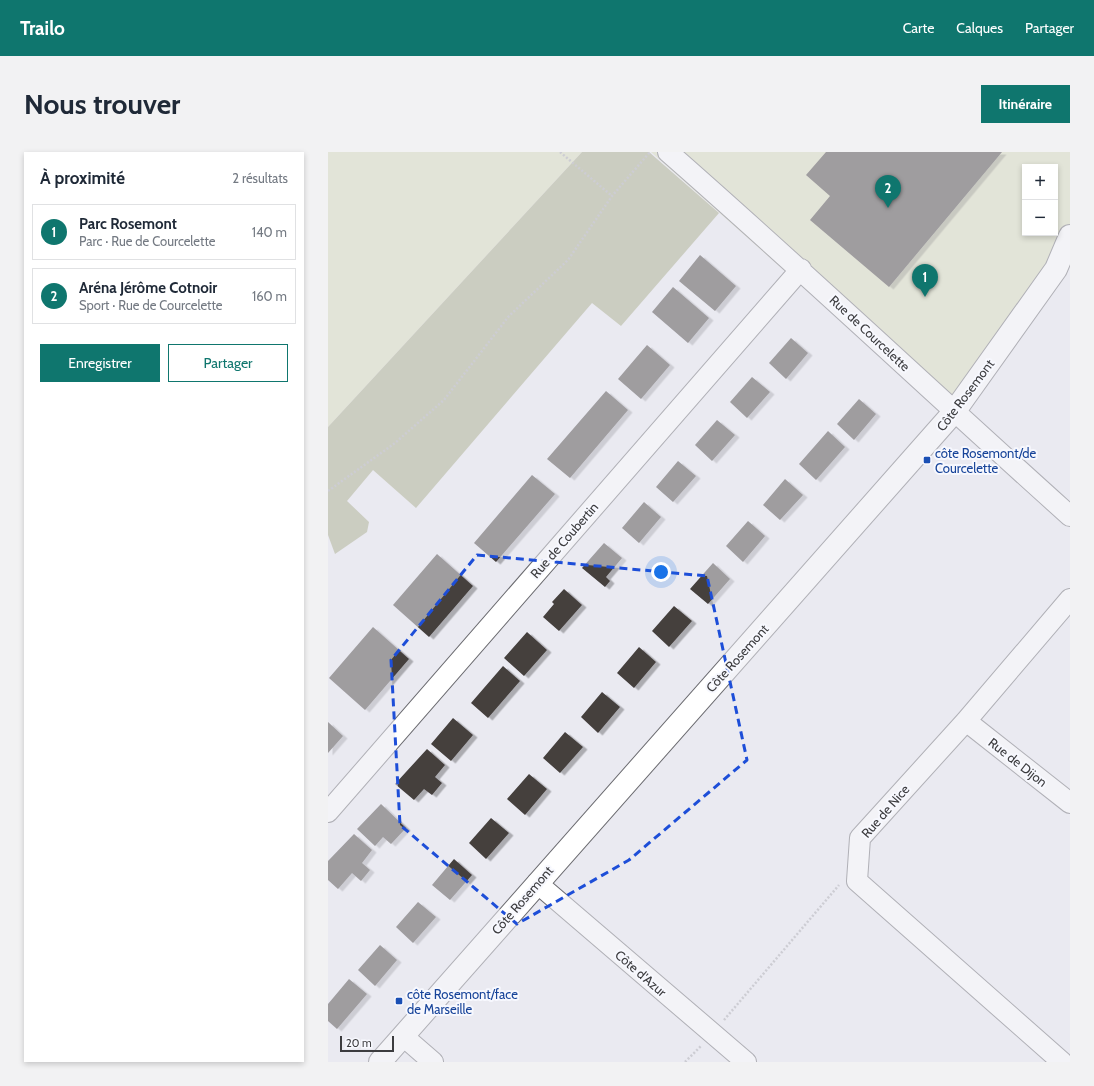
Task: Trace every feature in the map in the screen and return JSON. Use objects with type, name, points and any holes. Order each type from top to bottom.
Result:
[{"type":"street","name":"Rue de Courcelette","points":[[668,152],[801,269],[954,412],[1070,516]]},
{"type":"street","name":"Côte Rosemont","points":[[380,1062],[954,412],[1056,269],[1070,236]]},
{"type":"street","name":"Rue de Coubertin","points":[[328,812],[801,269]]},
{"type":"street","name":"Rue de Nice","points":[[1062,1062],[857,881],[860,838],[966,721],[1070,599]]},
{"type":"street","name":"Rue de Dijon","points":[[966,721],[1070,803]]},
{"type":"street","name":"Côte d'Azur","points":[[537,883],[746,1062]]},
{"type":"street","points":[[403,1036],[433,1062]]},
{"type":"path","points":[[560,152],[612,196]]},
{"type":"path","points":[[328,491],[395,443],[444,400],[509,316],[568,260],[612,196],[650,152]]},
{"type":"path","points":[[713,1034],[858,862]]},
{"type":"highlighted area","points":[[477,555],[707,576],[747,760],[629,860],[517,924],[400,825],[391,660]]},
{"type":"green space","points":[[328,152],[582,152],[328,427]]},
{"type":"green space","points":[[582,152],[649,152],[719,213],[621,326],[592,303],[416,508],[373,470],[347,501],[369,522],[367,532],[335,554],[328,535],[328,427]]},
{"type":"green space","points":[[651,152],[1070,152],[1070,224],[1053,265],[950,418]]},
{"type":"building","points":[[826,152],[1002,152],[889,287],[810,220],[830,196],[806,175]]},
{"type":"building","points":[[700,255],[736,286],[715,311],[679,281]]},
{"type":"building","points":[[673,287],[709,318],[688,343],[652,312]]},
{"type":"building","points":[[791,338],[808,353],[786,379],[769,363]]},
{"type":"building","points":[[647,345],[670,365],[641,399],[618,379]]},
{"type":"building","points":[[752,377],[770,392],[747,418],[730,402]]},
{"type":"building","points":[[606,391],[628,410],[570,478],[547,459]]},
{"type":"building","points":[[859,399],[876,414],[854,440],[837,424]]},
{"type":"building","points":[[717,420],[735,435],[712,461],[695,445]]},
{"type":"building","points":[[828,431],[845,447],[816,480],[799,464]]},
{"type":"building","points":[[678,461],[696,476],[673,502],[656,487]]},
{"type":"building","points":[[532,475],[555,494],[496,562],[474,543]]},
{"type":"building","points":[[785,479],[803,495],[780,520],[763,505]]},
{"type":"building","points":[[644,502],[661,517],[639,543],[622,528]]},
{"type":"building","points":[[748,521],[765,536],[743,562],[726,546]]},
{"type":"building","points":[[604,543],[622,558],[606,577],[610,581],[605,587],[582,568]]},
{"type":"building","points":[[437,554],[473,586],[429,637],[393,605]]},
{"type":"building","points":[[713,563],[730,579],[708,604],[690,589]]},
{"type":"building","points":[[564,589],[582,605],[559,631],[543,617],[554,604],[552,602]]},
{"type":"building","points":[[674,606],[692,621],[669,647],[652,631]]},
{"type":"building","points":[[373,627],[409,659],[365,710],[329,678]]},
{"type":"building","points":[[527,632],[547,650],[524,676],[504,658]]},
{"type":"building","points":[[639,647],[656,662],[634,688],[617,673]]},
{"type":"building","points":[[503,666],[520,681],[488,718],[471,703]]},
{"type":"building","points":[[602,692],[620,707],[598,733],[581,717]]},
{"type":"building","points":[[453,718],[473,735],[451,761],[431,744]]},
{"type":"building","points":[[328,722],[343,736],[328,753]]},
{"type":"building","points":[[565,732],[583,747],[560,773],[543,758]]},
{"type":"building","points":[[427,749],[445,765],[435,777],[442,783],[432,795],[424,789],[414,800],[395,784]]},
{"type":"building","points":[[529,774],[547,789],[525,815],[507,799]]},
{"type":"building","points":[[381,804],[406,828],[391,844],[383,837],[375,846],[357,829]]},
{"type":"building","points":[[491,818],[509,833],[486,859],[469,843]]},
{"type":"building","points":[[354,834],[372,850],[362,863],[370,870],[361,881],[352,873],[338,889],[328,880],[328,861]]},
{"type":"building","points":[[454,859],[472,875],[450,900],[432,885]]},
{"type":"building","points":[[418,902],[436,917],[413,943],[396,927]]},
{"type":"building","points":[[380,945],[397,960],[375,986],[358,970]]},
{"type":"building","points":[[349,979],[367,994],[337,1029],[328,1021],[328,1004]]},
{"type":"place","name":"Aréna Jérôme Cotnoir","points":[[888,208]]},
{"type":"place","name":"Parc Rosemont","points":[[925,297]]},
{"type":"place","name":"côte Rosemont/de Courcelette","points":[[927,460]]},
{"type":"place","name":"côte Rosemont/face de Marseille","points":[[399,1001]]}]
